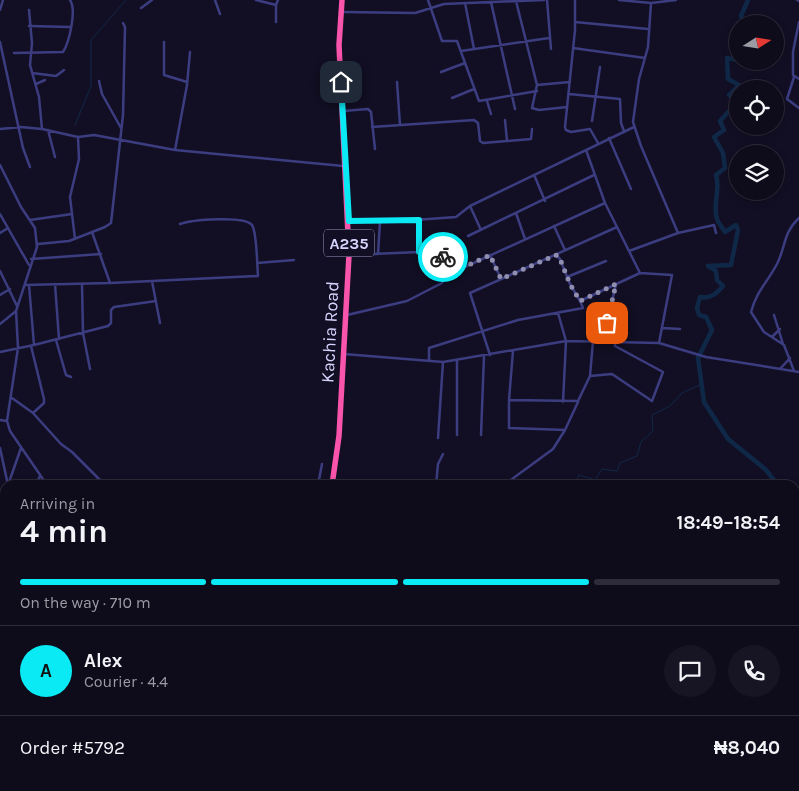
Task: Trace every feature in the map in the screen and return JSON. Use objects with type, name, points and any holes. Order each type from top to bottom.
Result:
[{"type":"highway","name":"Kachia Road","points":[[340,0],[339,50],[349,221],[344,354],[341,373]]},
{"type":"highway","name":"Kachia Road","points":[[331,480],[338,447],[346,249],[336,42],[340,0]]},
{"type":"street","points":[[0,10],[3,0]]},
{"type":"street","points":[[14,54],[63,52],[68,43],[73,20],[73,4],[70,0]]},
{"type":"street","points":[[140,8],[152,0]]},
{"type":"street","points":[[215,0],[220,14]]},
{"type":"street","points":[[256,0],[276,5]]},
{"type":"street","points":[[276,22],[276,5],[278,0]]},
{"type":"street","points":[[428,0],[442,41],[455,39],[478,99],[487,101],[537,91]]},
{"type":"street","points":[[340,12],[405,13],[452,2],[545,0],[551,49]]},
{"type":"street","points":[[575,0],[576,22],[566,130],[571,132],[590,129],[598,143]]},
{"type":"street","points":[[619,0],[651,3],[676,0]]},
{"type":"street","points":[[516,1],[537,84],[533,109],[567,108]]},
{"type":"street","points":[[491,2],[514,95],[515,109]]},
{"type":"street","points":[[465,3],[474,50]]},
{"type":"street","points":[[651,3],[648,48],[636,97],[634,127],[678,233]]},
{"type":"street","points":[[29,10],[32,43],[30,54],[42,129]]},
{"type":"street","points":[[576,22],[648,29]]},
{"type":"street","points":[[799,22],[793,52],[794,77],[787,99],[799,108]]},
{"type":"street","points":[[38,244],[69,241],[110,223],[120,142],[126,62],[125,27],[123,23]]},
{"type":"street","points":[[29,26],[70,27]]},
{"type":"street","points":[[461,51],[526,43],[549,38]]},
{"type":"street","points":[[0,42],[18,127],[30,167]]},
{"type":"street","points":[[164,42],[164,76],[187,82]]},
{"type":"street","points":[[573,48],[645,58]]},
{"type":"street","points":[[175,150],[187,82],[190,52]]},
{"type":"street","points":[[441,72],[465,63]]},
{"type":"street","points":[[592,122],[600,67]]},
{"type":"street","points":[[32,72],[56,76],[64,70]]},
{"type":"street","points":[[794,77],[799,79]]},
{"type":"street","points":[[36,84],[45,80]]},
{"type":"street","points":[[99,80],[102,94],[120,128]]},
{"type":"street","points":[[397,82],[400,125]]},
{"type":"street","points":[[537,84],[570,82]]},
{"type":"street","points":[[452,98],[474,89]]},
{"type":"street","points":[[569,94],[620,99],[621,123],[624,132]]},
{"type":"street","points":[[487,101],[491,114]]},
{"type":"street","points":[[343,111],[368,109],[371,112],[375,149]]},
{"type":"street","points":[[372,126],[474,120],[478,123],[480,142],[532,139],[532,129]]},
{"type":"street","points":[[505,120],[507,141]]},
{"type":"street","points":[[0,129],[18,127],[42,129],[78,137],[94,135],[120,142],[175,150],[343,166]]},
{"type":"street","points":[[349,221],[380,222],[459,217],[463,210],[470,206],[535,177],[598,143],[634,127]]},
{"type":"street","points":[[48,130],[55,157]]},
{"type":"street","points":[[75,239],[70,197],[79,159],[78,137]]},
{"type":"street","points":[[609,138],[631,189]]},
{"type":"street","points":[[586,150],[605,203],[640,273]]},
{"type":"street","points":[[0,165],[35,228],[38,244],[31,259],[16,311],[18,348],[12,398],[7,421],[10,432],[43,480]]},
{"type":"street","points":[[468,236],[545,201],[594,176]]},
{"type":"street","points":[[535,177],[545,201]]},
{"type":"street","points":[[349,255],[419,252],[442,255],[450,268],[456,271],[605,203]]},
{"type":"street","points":[[470,206],[481,230]]},
{"type":"street","points":[[0,214],[30,266]]},
{"type":"street","points":[[30,220],[72,214]]},
{"type":"street","points":[[516,214],[525,239]]},
{"type":"street","points":[[25,285],[258,276],[254,230],[247,222],[233,218],[202,222],[188,221],[180,224]]},
{"type":"street","points":[[784,345],[764,332],[751,312],[756,294],[777,262],[789,228],[799,218]]},
{"type":"street","points":[[419,220],[419,252]]},
{"type":"street","points":[[378,254],[380,222]]},
{"type":"street","points":[[629,251],[678,233],[714,225],[716,233]]},
{"type":"street","points":[[554,226],[564,251],[560,259]]},
{"type":"street","points":[[490,355],[470,293],[617,227]]},
{"type":"street","points":[[0,233],[8,228]]},
{"type":"street","points":[[92,232],[110,283]]},
{"type":"street","points":[[31,259],[101,254]]},
{"type":"street","points":[[490,255],[501,279]]},
{"type":"street","points":[[429,360],[429,348],[518,320],[583,308],[560,259],[556,255]]},
{"type":"street","points":[[257,263],[294,260]]},
{"type":"street","points":[[567,277],[606,261]]},
{"type":"street","points":[[346,314],[402,303],[439,285],[450,268]]},
{"type":"street","points":[[0,271],[17,306]]},
{"type":"street","points":[[580,301],[640,273],[670,273],[672,275],[659,343]]},
{"type":"street","points":[[152,281],[160,323]]},
{"type":"street","points":[[55,284],[58,339],[66,375],[71,377]]},
{"type":"street","points":[[82,284],[83,333],[90,369]]},
{"type":"street","points":[[603,342],[616,284]]},
{"type":"street","points":[[29,285],[32,346],[44,399],[44,403],[33,413]]},
{"type":"street","points":[[0,294],[10,289]]},
{"type":"street","points":[[0,352],[32,346],[108,326],[111,323],[111,310],[114,307],[156,301]]},
{"type":"street","points":[[0,324],[16,311]]},
{"type":"street","points":[[558,313],[566,342],[563,402]]},
{"type":"street","points":[[774,315],[794,372]]},
{"type":"street","points":[[662,328],[680,329]]},
{"type":"street","points":[[772,338],[780,330]]},
{"type":"street","points":[[344,354],[443,362],[566,342],[659,343],[700,356],[799,372]]},
{"type":"street","points":[[511,480],[553,449],[566,430],[590,376],[593,342]]},
{"type":"street","points":[[590,376],[612,374],[652,401],[663,372],[615,346],[615,342]]},
{"type":"street","points":[[513,351],[509,428],[566,430]]},
{"type":"street","points":[[481,435],[484,356]]},
{"type":"street","points":[[780,370],[790,358]]},
{"type":"street","points":[[456,435],[457,360]]},
{"type":"street","points":[[438,438],[443,362]]},
{"type":"street","points":[[12,398],[33,413],[61,444],[99,480]]},
{"type":"street","points":[[509,400],[578,401]]},
{"type":"street","points":[[0,420],[7,421]]},
{"type":"street","points":[[0,448],[7,480]]},
{"type":"street","points":[[10,480],[21,448]]},
{"type":"street","points":[[436,480],[438,464],[444,454]]},
{"type":"street","points":[[319,480],[322,464]]},
{"type":"street","points":[[38,480],[40,476]]},
{"type":"waterway","points":[[75,125],[91,86],[91,40],[126,0]]},
{"type":"waterway","points":[[741,15],[748,0]]},
{"type":"waterway","points":[[729,58],[727,58],[728,79],[730,80]]},
{"type":"waterway","points":[[729,111],[720,121],[724,130],[714,137],[723,153],[725,168],[716,175],[718,186],[715,208],[718,222],[725,232],[736,225],[738,230],[731,265],[708,266],[716,271],[717,280],[723,286],[711,296],[700,297],[697,308],[699,315],[706,317],[712,330],[698,358],[704,402],[728,439],[765,469],[774,480]]},
{"type":"waterway","points":[[595,480],[602,469],[617,471],[620,463],[637,456],[641,442],[653,431],[652,415],[670,406],[682,393],[702,384]]},
{"type":"waterway","points":[[577,480],[579,475],[595,480]]},
{"type":"way so far","points":[[443,257],[450,268],[456,271],[490,255],[501,279],[556,255],[560,259],[570,284],[580,301],[616,284],[607,323]]},
{"type":"route","points":[[341,82],[349,221],[419,220],[419,252],[442,255],[443,257]]}]
